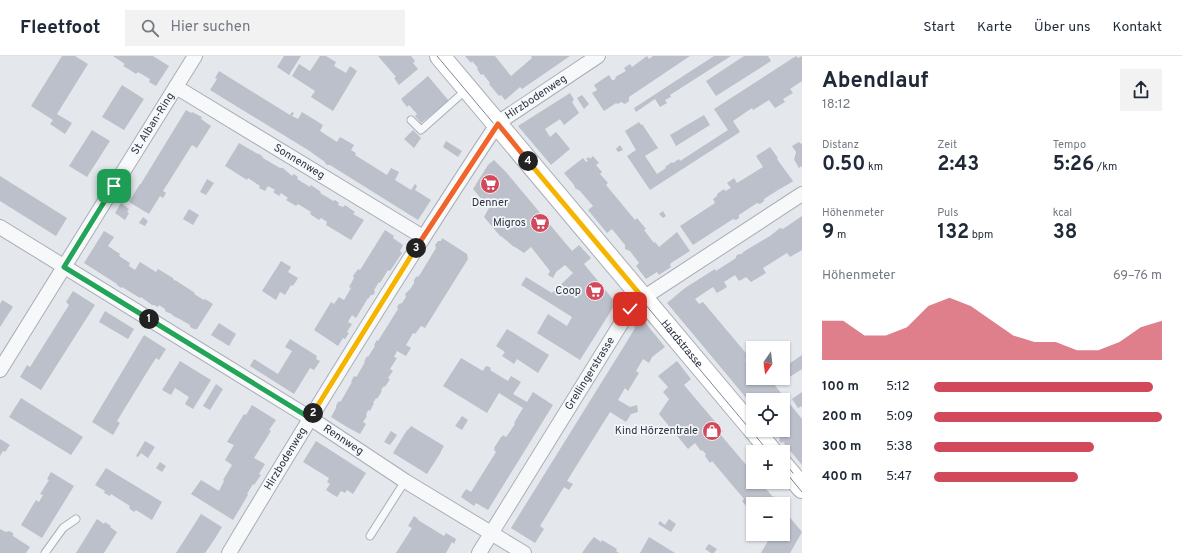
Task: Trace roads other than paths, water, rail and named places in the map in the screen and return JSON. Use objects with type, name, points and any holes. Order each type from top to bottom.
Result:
[{"type":"street","name":"Hardstrasse","points":[[440,56],[746,422]]},
{"type":"street","name":"Hirzbodenweg","points":[[229,553],[310,418],[423,237],[498,124],[598,56]]},
{"type":"street","name":"St. Alban-Ring","points":[[0,370],[176,87],[190,58]]},
{"type":"street","name":"Sonnenweg","points":[[176,87],[423,237]]},
{"type":"street","name":"Grellingerstrasse","points":[[479,553],[630,309],[643,298],[802,194]]},
{"type":"street","name":"Rennweg","points":[[0,227],[310,418],[405,481],[524,553]]},
{"type":"street","name":"Hardstrasse","points":[[759,437],[766,445]]},
{"type":"street","points":[[790,473],[802,488]]},
{"type":"lane","points":[[411,120],[421,130],[468,89]]},
{"type":"lane","points":[[370,536],[405,481]]},
{"type":"lane","points":[[45,553],[63,528],[76,520]]},
{"type":"tram line","points":[[437,56],[763,445]]},
{"type":"tram line","points":[[790,469],[793,473]]},
{"type":"tram line","points":[[790,477],[802,492]]},
{"type":"place","name":"Denner","points":[[490,184]]},
{"type":"place","name":"Migros","points":[[540,223]]},
{"type":"place","name":"Coop","points":[[595,291]]},
{"type":"place","name":"Kind Hörzentrale","points":[[712,431]]}]
